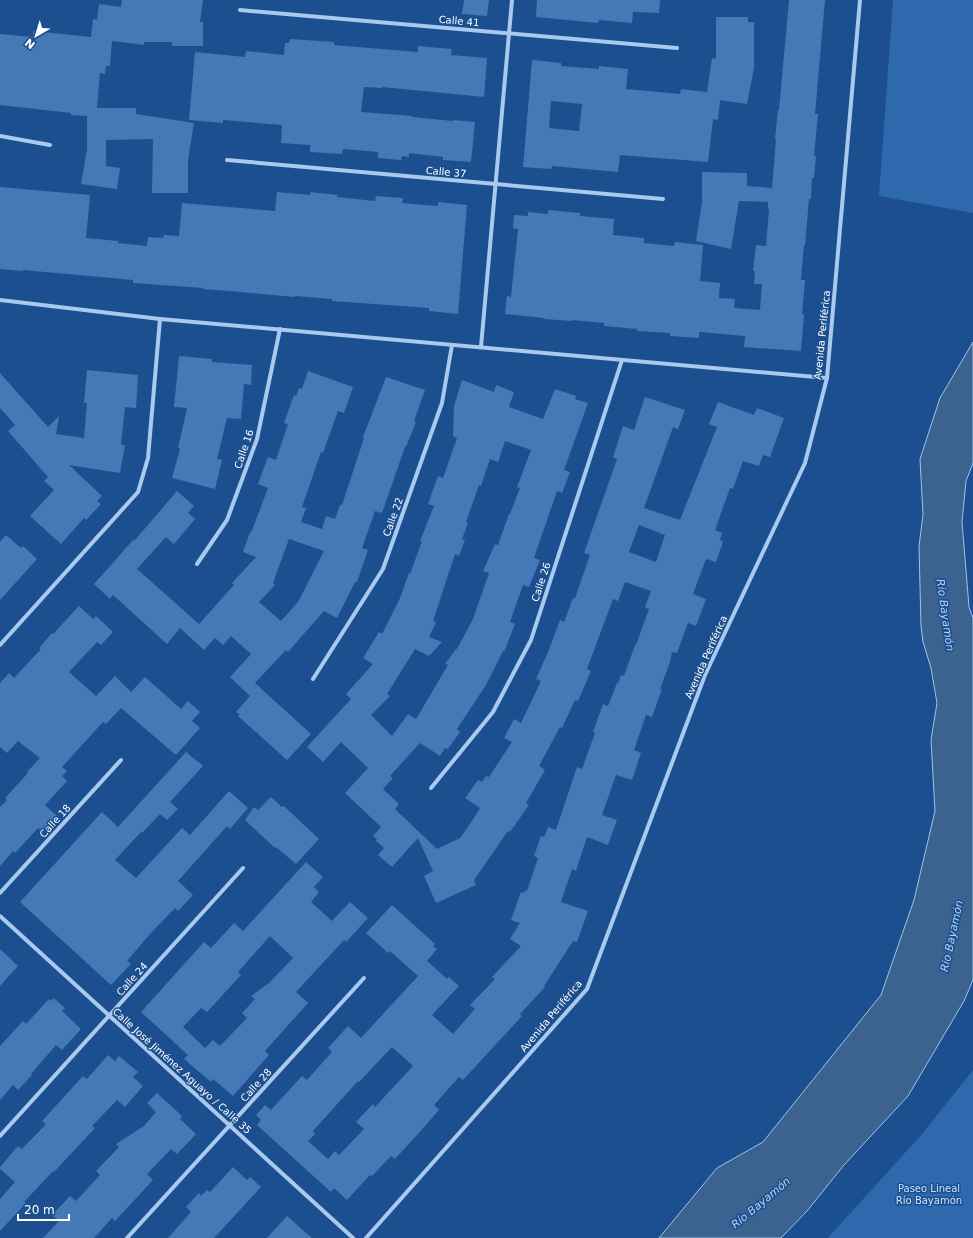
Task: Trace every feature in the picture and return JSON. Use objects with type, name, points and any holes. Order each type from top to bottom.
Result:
[{"type":"street","points":[[481,347],[512,0]]},
{"type":"street","name":"Avenida Periférica","points":[[366,1238],[587,989],[705,675],[805,463],[827,378],[860,0]]},
{"type":"street","name":"Calle 41","points":[[240,10],[677,48]]},
{"type":"street","points":[[0,136],[50,146]]},
{"type":"street","name":"Calle 37","points":[[228,160],[663,199]]},
{"type":"street","points":[[0,300],[160,319],[827,378]]},
{"type":"street","points":[[0,645],[138,492],[148,458],[160,319]]},
{"type":"street","name":"Calle 16","points":[[197,564],[226,520],[257,439],[280,330]]},
{"type":"street","name":"Calle 22","points":[[313,679],[383,569],[442,403],[452,345]]},
{"type":"street","name":"Calle 26","points":[[431,788],[492,712],[531,640],[622,360]]},
{"type":"street","name":"Calle 18","points":[[0,893],[121,760]]},
{"type":"street","name":"Calle 24","points":[[0,1136],[243,868]]},
{"type":"street","name":"Calle José Jiménez Aguayo / Calle 35","points":[[0,916],[353,1238]]},
{"type":"street","name":"Calle 28","points":[[127,1238],[364,978]]},
{"type":"green space","points":[[893,0],[973,0],[973,213],[879,196]]},
{"type":"green space","name":"Paseo Lineal Río Bayamón","points":[[973,1070],[973,1238],[828,1238],[922,1134]]},
{"type":"water","name":"Río Bayamón","points":[[973,342],[973,463],[966,481],[962,522],[969,607],[973,618],[973,980],[964,1001],[908,1096],[844,1165],[807,1211],[781,1238],[659,1238],[717,1168],[763,1142],[881,995],[914,900],[935,811],[931,740],[937,703],[931,668],[923,642],[921,626],[919,546],[923,515],[920,459],[940,398]]},
{"type":"building","points":[[122,0],[203,0],[200,22],[203,22],[203,46],[172,46],[172,42],[144,42],[144,45],[112,41],[110,66],[106,66],[105,74],[100,73],[97,108],[136,108],[136,114],[194,123],[188,160],[188,193],[152,193],[153,139],[106,140],[106,166],[120,168],[117,189],[81,184],[87,149],[87,116],[0,105],[0,34],[33,37],[33,31],[91,37],[93,19],[97,20],[99,4],[121,7]]},
{"type":"building","points":[[464,0],[489,0],[487,16],[462,14]]},
{"type":"building","points":[[537,0],[660,0],[659,13],[633,12],[632,23],[599,20],[598,23],[536,17]]},
{"type":"building","points":[[789,0],[825,0],[815,114],[818,114],[814,156],[816,156],[814,178],[812,178],[811,199],[809,199],[801,280],[805,280],[801,351],[744,347],[745,336],[699,332],[699,338],[670,336],[670,333],[637,331],[637,329],[604,326],[604,323],[544,319],[505,314],[507,296],[511,297],[518,229],[513,228],[514,215],[528,216],[528,212],[548,214],[548,210],[580,213],[580,216],[614,219],[613,235],[644,238],[644,243],[674,246],[675,242],[703,245],[700,281],[720,283],[719,298],[735,299],[734,308],[760,310],[762,284],[754,284],[755,271],[753,271],[756,245],[766,246],[769,209],[768,202],[739,201],[731,249],[696,241],[702,202],[702,172],[747,173],[747,186],[772,188],[775,139]]},
{"type":"building","points":[[716,17],[748,17],[748,22],[754,22],[754,68],[747,104],[720,100],[718,120],[713,119],[708,162],[620,155],[618,172],[552,166],[551,169],[523,167],[532,60],[561,63],[561,66],[599,69],[599,66],[628,69],[626,89],[680,94],[681,89],[707,92],[712,58],[716,59]],"holes":[[[551,101],[582,104],[579,131],[549,128]]]},
{"type":"building","points":[[290,39],[334,42],[334,45],[418,52],[418,46],[452,49],[451,55],[487,58],[484,97],[382,87],[364,87],[361,112],[475,122],[471,162],[443,160],[443,157],[409,153],[409,157],[402,156],[401,160],[378,158],[378,152],[343,149],[342,154],[310,152],[310,145],[281,143],[282,125],[223,120],[223,123],[189,120],[195,52],[245,57],[246,51],[284,55],[285,43],[289,43]]},
{"type":"building","points":[[0,187],[90,195],[86,238],[147,246],[148,237],[163,238],[164,235],[179,236],[182,203],[275,211],[277,192],[310,195],[310,192],[338,195],[337,197],[375,201],[376,196],[403,198],[402,203],[438,206],[438,202],[467,205],[458,314],[429,311],[429,308],[133,283],[133,280],[0,269]]},
{"type":"building","points":[[179,356],[212,359],[212,362],[252,365],[251,385],[244,384],[241,419],[227,418],[217,459],[222,460],[215,489],[172,478],[180,449],[178,448],[187,408],[174,407]]},
{"type":"building","points":[[87,370],[138,375],[136,408],[125,407],[121,445],[125,445],[120,473],[69,465],[102,496],[97,501],[101,504],[86,520],[84,518],[61,544],[30,516],[54,490],[44,481],[48,477],[8,431],[15,425],[0,408],[0,373],[48,427],[59,416],[56,434],[84,438],[87,403],[84,403]]},
{"type":"building","points":[[308,371],[353,387],[344,413],[338,411],[323,453],[321,452],[302,507],[306,508],[301,522],[322,529],[326,516],[335,519],[340,505],[342,505],[364,438],[363,437],[386,377],[425,390],[414,421],[416,422],[405,447],[382,513],[375,511],[362,548],[368,550],[357,582],[355,582],[337,618],[324,611],[288,652],[286,650],[255,683],[311,734],[287,760],[238,716],[240,715],[236,712],[250,696],[230,677],[251,654],[231,636],[223,645],[215,638],[204,650],[180,628],[167,644],[113,595],[110,599],[94,584],[134,539],[135,540],[177,491],[194,506],[188,513],[195,519],[174,544],[166,537],[137,569],[199,624],[234,585],[232,583],[256,557],[243,552],[268,488],[258,484],[268,457],[276,460],[288,424],[284,423],[294,395],[296,396],[299,388],[302,389]],"holes":[[[289,539],[324,551],[298,602],[281,621],[259,602],[275,585],[273,583]]]},
{"type":"building","points":[[462,380],[494,392],[496,385],[514,392],[509,407],[543,419],[555,389],[576,396],[575,399],[588,403],[564,470],[570,472],[562,493],[557,491],[534,558],[540,560],[529,587],[523,585],[510,622],[515,624],[504,652],[503,651],[486,685],[457,729],[460,732],[448,749],[445,748],[440,756],[420,743],[390,776],[393,778],[383,789],[399,804],[395,809],[437,849],[460,838],[472,821],[480,808],[465,798],[478,780],[482,782],[486,776],[489,777],[512,742],[504,738],[514,719],[521,723],[541,681],[536,679],[560,620],[564,622],[573,598],[575,598],[590,555],[584,553],[617,459],[613,457],[623,426],[634,430],[645,397],[685,410],[678,429],[673,427],[644,508],[680,520],[717,427],[709,424],[718,402],[754,415],[757,408],[784,418],[770,457],[763,455],[759,466],[743,461],[733,489],[730,488],[715,530],[722,533],[720,540],[723,542],[716,562],[706,559],[693,594],[706,599],[696,626],[688,623],[677,653],[672,652],[660,689],[662,689],[652,717],[646,715],[634,750],[641,753],[632,780],[616,775],[602,815],[617,820],[608,845],[587,837],[576,871],[572,869],[561,902],[588,911],[577,942],[573,941],[544,986],[545,987],[520,1014],[522,1016],[463,1080],[459,1077],[434,1105],[439,1110],[417,1135],[395,1159],[391,1156],[372,1176],[370,1175],[347,1200],[334,1188],[331,1192],[257,1125],[261,1120],[256,1115],[265,1105],[271,1110],[302,1076],[307,1080],[332,1052],[328,1048],[348,1026],[361,1038],[418,976],[390,951],[388,953],[366,933],[392,905],[435,944],[433,946],[437,949],[427,961],[447,979],[449,977],[459,986],[432,1015],[453,1034],[475,1009],[470,1005],[495,979],[492,977],[521,946],[510,939],[520,923],[511,920],[521,892],[524,893],[525,890],[527,891],[538,858],[534,856],[541,836],[544,837],[548,827],[556,830],[577,767],[582,769],[595,733],[593,732],[603,704],[608,706],[621,675],[624,676],[649,609],[645,607],[651,591],[625,582],[618,601],[613,599],[587,669],[591,671],[578,701],[575,700],[562,728],[560,727],[539,766],[545,770],[526,803],[529,805],[510,832],[508,831],[474,880],[476,885],[436,903],[424,876],[433,871],[418,838],[392,867],[378,855],[384,848],[373,836],[381,827],[345,793],[368,768],[341,742],[323,762],[307,747],[351,699],[346,694],[373,664],[363,658],[379,632],[382,634],[400,598],[434,506],[428,504],[438,476],[443,478],[457,438],[453,436],[454,406]],"holes":[[[505,441],[531,450],[517,487],[520,488],[498,545],[495,544],[483,571],[489,573],[473,619],[457,649],[445,664],[448,665],[416,719],[408,714],[392,736],[371,715],[390,696],[387,694],[415,649],[429,656],[442,642],[429,637],[436,622],[433,621],[455,554],[459,556],[465,540],[462,539],[468,523],[466,522],[479,485],[481,486],[490,459],[498,462]],[[639,525],[665,535],[656,562],[629,552]],[[392,1047],[413,1066],[375,1107],[373,1104],[356,1122],[364,1129],[339,1155],[335,1151],[328,1159],[308,1141],[315,1134],[313,1131],[358,1081],[359,1082]]]},
{"type":"building","points":[[6,535],[21,548],[23,546],[37,559],[0,600],[0,542]]},
{"type":"building","points":[[79,606],[93,619],[96,616],[113,632],[101,645],[97,642],[69,672],[96,696],[115,676],[131,692],[145,677],[181,709],[188,701],[200,712],[192,721],[200,728],[176,755],[121,708],[106,724],[103,722],[62,767],[67,771],[62,776],[67,781],[45,805],[57,816],[43,832],[38,828],[15,853],[13,851],[0,866],[0,807],[7,800],[5,798],[40,758],[18,741],[7,753],[0,747],[0,683],[9,673],[14,678],[41,649],[39,648],[52,633],[53,634]]},
{"type":"building","points":[[186,752],[203,766],[170,802],[178,809],[167,820],[160,814],[115,860],[136,878],[182,828],[190,835],[229,791],[248,808],[230,829],[227,826],[178,881],[193,895],[178,911],[175,908],[149,935],[127,961],[131,964],[111,985],[20,902],[102,812],[118,827]]},
{"type":"building","points":[[271,797],[282,807],[284,806],[319,839],[296,864],[276,847],[275,848],[245,820],[254,807],[258,810]]},
{"type":"building","points":[[306,862],[323,877],[314,887],[319,892],[311,902],[332,921],[350,902],[368,918],[346,942],[344,940],[296,992],[308,1003],[265,1051],[269,1055],[233,1096],[213,1079],[211,1082],[184,1059],[188,1055],[141,1012],[204,942],[211,948],[234,923],[243,931]],"holes":[[[270,936],[293,958],[269,983],[251,996],[255,999],[242,1013],[247,1018],[220,1046],[213,1040],[205,1048],[183,1027],[201,1008],[207,1012],[241,975],[238,972]]]},
{"type":"building","points":[[0,949],[18,966],[0,986]]},
{"type":"building","points":[[54,998],[65,1008],[62,1011],[81,1029],[62,1050],[56,1045],[18,1090],[13,1085],[0,1100],[0,1046],[23,1021],[26,1024],[49,999],[51,1001]]},
{"type":"building","points":[[108,1055],[115,1061],[119,1056],[138,1072],[133,1077],[143,1086],[125,1107],[117,1100],[92,1126],[95,1128],[24,1202],[26,1203],[0,1231],[0,1199],[15,1182],[0,1169],[0,1167],[18,1146],[22,1149],[46,1124],[42,1121],[83,1076],[87,1079]]},
{"type":"building","points":[[157,1093],[182,1116],[180,1119],[196,1134],[177,1154],[171,1149],[147,1174],[153,1180],[115,1221],[112,1218],[94,1238],[43,1238],[59,1221],[52,1215],[70,1196],[76,1201],[100,1175],[96,1171],[119,1147],[116,1144],[144,1126],[156,1112],[147,1103]]},
{"type":"building","points":[[233,1167],[247,1180],[250,1177],[261,1187],[214,1238],[168,1238],[191,1212],[186,1207],[199,1193],[201,1196],[207,1190],[210,1192]]},
{"type":"building","points":[[287,1216],[312,1238],[267,1238]]}]
